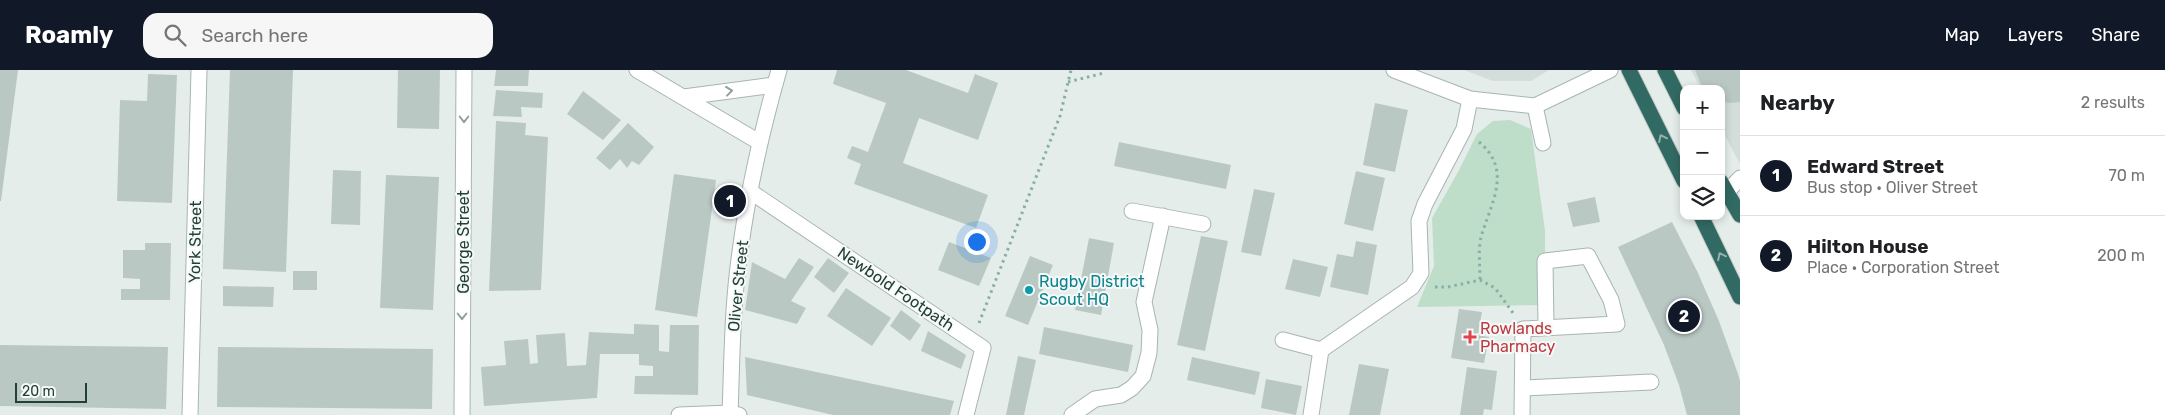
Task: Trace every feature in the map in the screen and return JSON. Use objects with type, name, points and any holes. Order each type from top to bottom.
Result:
[{"type":"highway","points":[[1629,70],[1681,175]]},
{"type":"highway","points":[[1665,70],[1680,100]]},
{"type":"highway","points":[[1725,190],[1740,215]]},
{"type":"highway","points":[[1703,220],[1740,296]]},
{"type":"street","name":"York Street","points":[[190,415],[199,70]]},
{"type":"street","name":"George Street","points":[[462,415],[464,70]]},
{"type":"street","points":[[637,70],[759,142]]},
{"type":"street","name":"Oliver Street","points":[[733,414],[734,316],[740,252],[759,142],[779,70]]},
{"type":"street","points":[[1394,70],[1414,73],[1470,99],[1534,106],[1610,70]]},
{"type":"street","points":[[684,97],[774,85]]},
{"type":"street","points":[[1311,415],[1321,350],[1412,287],[1420,274],[1419,221],[1424,204],[1464,129],[1470,99]]},
{"type":"street","points":[[1534,106],[1543,142]]},
{"type":"street","points":[[1725,187],[1740,178]]},
{"type":"street","name":"Newbold Footpath","points":[[751,192],[983,348]]},
{"type":"street","points":[[1132,211],[1203,224]]},
{"type":"street","points":[[1072,415],[1095,399],[1121,395],[1132,388],[1143,376],[1149,353],[1150,330],[1144,302],[1163,216]]},
{"type":"street","points":[[1522,415],[1523,329],[1617,324],[1611,300],[1588,256],[1545,261],[1546,327]]},
{"type":"street","points":[[1283,340],[1321,350]]},
{"type":"street","points":[[966,415],[983,348]]},
{"type":"street","points":[[1522,388],[1650,382]]},
{"type":"street","points":[[679,415],[733,414]]},
{"type":"path","points":[[983,348],[979,324],[1060,116],[1071,70]]},
{"type":"path","points":[[1068,82],[1104,73]]},
{"type":"path","points":[[1464,129],[1490,151],[1498,172],[1494,201],[1481,239],[1480,280]]},
{"type":"path","points":[[1412,287],[1448,286],[1480,280],[1495,288],[1523,329]]},
{"type":"shaded area","points":[[1464,70],[1549,70],[1531,81],[1493,81]]},
{"type":"shaded area","points":[[1691,70],[1740,70],[1740,164],[1725,136],[1725,85],[1699,85]]},
{"type":"green space","points":[[1510,120],[1531,129],[1545,231],[1545,305],[1417,307],[1434,266],[1432,218],[1477,134],[1493,121]]},
{"type":"building","points":[[0,70],[18,70],[1,201],[0,201]]},
{"type":"building","points":[[230,70],[293,70],[286,272],[223,269]]},
{"type":"building","points":[[398,70],[440,70],[439,129],[397,128]]},
{"type":"building","points":[[496,70],[529,70],[528,86],[494,86]]},
{"type":"building","points":[[837,70],[906,70],[968,93],[975,74],[998,83],[978,140],[919,118],[903,163],[988,195],[976,228],[854,184],[861,164],[847,158],[852,146],[868,152],[886,103],[833,84]]},
{"type":"building","points":[[1695,70],[1740,70],[1740,102],[1725,102],[1725,85],[1701,85]]},
{"type":"building","points":[[148,74],[177,75],[172,203],[117,201],[120,100],[147,101]]},
{"type":"building","points":[[496,90],[543,93],[542,108],[521,107],[522,117],[493,116]]},
{"type":"building","points":[[583,91],[621,120],[603,140],[567,114]]},
{"type":"building","points":[[1375,103],[1408,110],[1395,172],[1363,165]]},
{"type":"building","points":[[496,121],[526,123],[525,135],[548,137],[541,290],[489,291]]},
{"type":"building","points":[[628,123],[654,147],[639,165],[632,161],[627,168],[620,159],[610,170],[596,158]]},
{"type":"building","points":[[1119,142],[1231,165],[1226,189],[1114,166]]},
{"type":"building","points":[[333,170],[361,171],[360,225],[331,224]]},
{"type":"building","points":[[1356,171],[1385,178],[1373,231],[1344,224]]},
{"type":"building","points":[[674,174],[716,180],[697,317],[655,310]]},
{"type":"building","points":[[386,175],[439,177],[433,310],[380,308]]},
{"type":"building","points":[[1254,189],[1275,193],[1261,256],[1241,252]]},
{"type":"building","points":[[1595,197],[1600,222],[1573,227],[1567,203]]},
{"type":"building","points":[[1672,222],[1697,271],[1719,321],[1738,374],[1740,381],[1740,415],[1687,415],[1679,385],[1664,345],[1618,247]]},
{"type":"building","points":[[1201,236],[1228,241],[1205,351],[1177,345]]},
{"type":"building","points":[[1089,238],[1114,243],[1101,315],[1075,310]]},
{"type":"building","points":[[1356,241],[1377,245],[1368,295],[1330,287],[1337,254],[1353,257]]},
{"type":"building","points":[[949,242],[991,258],[979,286],[938,270]]},
{"type":"building","points":[[145,243],[171,243],[170,300],[121,300],[121,289],[140,289],[140,279],[123,278],[123,250],[145,250]]},
{"type":"building","name":"Rugby District Scout HQ","points":[[1030,256],[1053,265],[1028,325],[1005,316]]},
{"type":"building","points":[[799,258],[814,267],[791,301],[806,308],[797,324],[745,310],[752,262],[785,279]]},
{"type":"building","points":[[828,258],[849,273],[834,293],[814,277]]},
{"type":"building","points":[[1293,259],[1328,267],[1320,297],[1285,289]]},
{"type":"building","points":[[293,271],[317,271],[317,290],[293,290]]},
{"type":"building","points":[[223,286],[274,287],[273,307],[223,306]]},
{"type":"building","points":[[846,288],[891,318],[872,346],[827,316]]},
{"type":"building","points":[[1459,309],[1482,312],[1478,335],[1489,337],[1484,363],[1451,358]]},
{"type":"building","points":[[901,310],[921,325],[910,341],[890,326]]},
{"type":"building","points":[[634,324],[659,325],[659,351],[669,352],[670,325],[699,325],[698,395],[634,394],[635,376],[653,376],[653,366],[639,365],[639,354],[600,354],[597,398],[484,406],[481,367],[506,365],[504,341],[528,339],[530,364],[538,363],[536,335],[565,333],[567,366],[586,365],[589,332],[634,334]]},
{"type":"building","points":[[1044,327],[1133,345],[1128,372],[1039,354]]},
{"type":"building","points":[[928,331],[966,355],[961,369],[921,351]]},
{"type":"building","points":[[0,345],[168,347],[166,409],[0,406]]},
{"type":"building","points":[[218,347],[433,349],[432,409],[217,407]]},
{"type":"building","points":[[1018,356],[1036,360],[1024,415],[1006,415]]},
{"type":"building","points":[[745,357],[954,401],[950,415],[833,415],[747,395]]},
{"type":"building","points":[[1192,357],[1260,372],[1255,395],[1187,380]]},
{"type":"building","points":[[1359,364],[1389,369],[1380,415],[1349,415]]},
{"type":"building","points":[[1467,367],[1497,371],[1492,410],[1484,409],[1483,415],[1460,415]]},
{"type":"building","points":[[1266,379],[1302,386],[1296,415],[1261,408]]},
{"type":"place","name":"Edward Street","points":[[730,201]]},
{"type":"place","name":"Rugby District Scout HQ","points":[[1029,290]]},
{"type":"place","name":"Hilton House","points":[[1684,316]]},
{"type":"place","name":"Rowlands Pharmacy","points":[[1470,337]]}]
